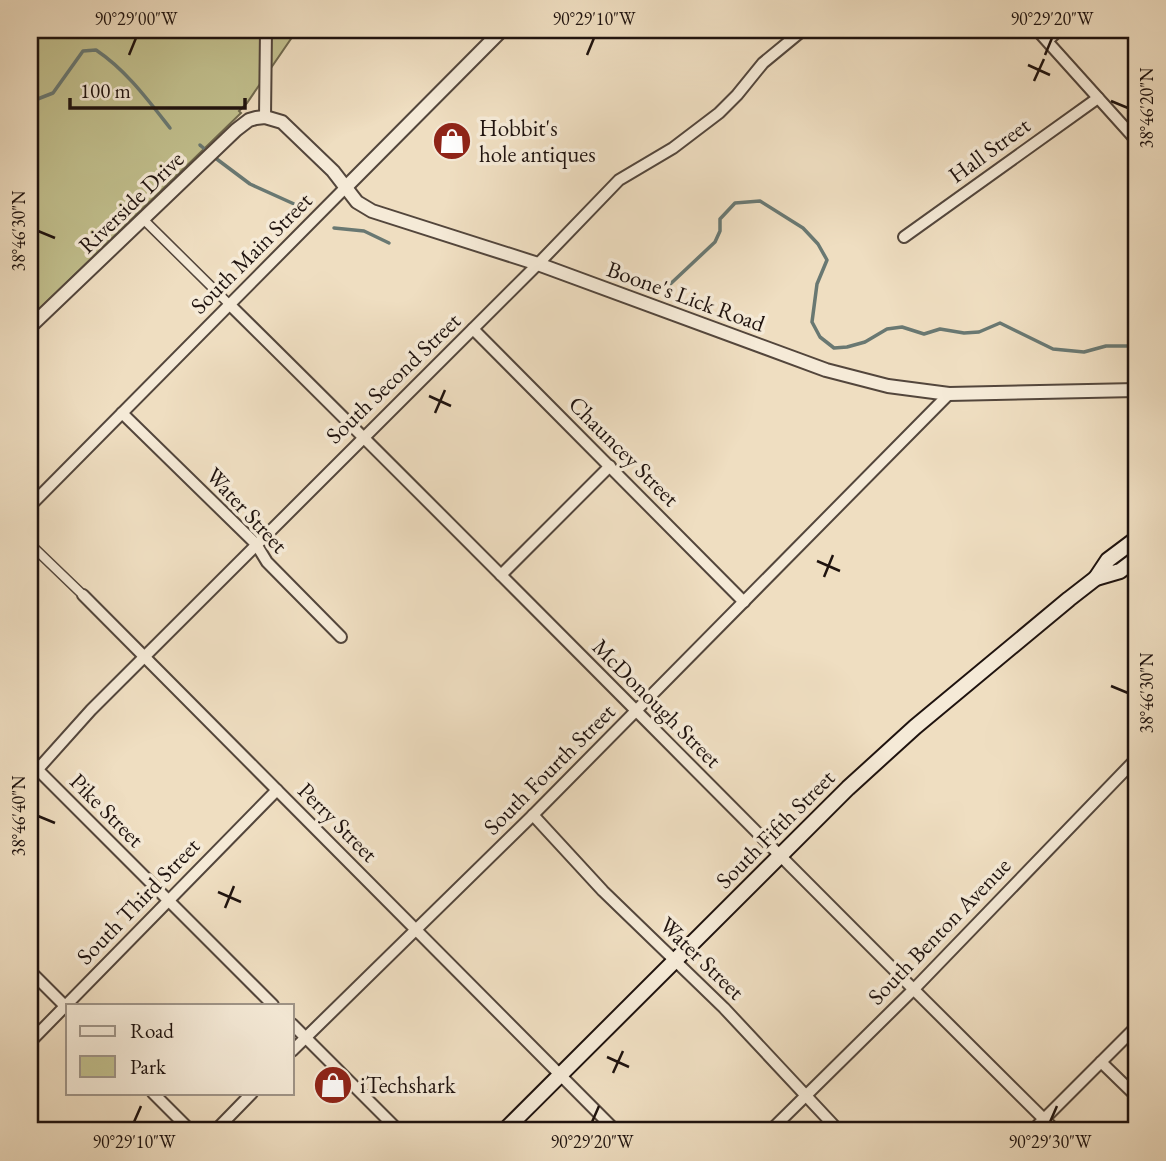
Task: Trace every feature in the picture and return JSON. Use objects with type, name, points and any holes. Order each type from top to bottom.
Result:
[{"type":"main road","name":"South Fifth Street","points":[[504,1131],[844,792],[915,727],[1097,578],[1108,560],[1136,539]]},
{"type":"main road","name":"South Fifth Street","points":[[1097,578],[1120,571],[1136,559]]},
{"type":"street","points":[[265,117],[266,30]]},
{"type":"street","name":"South Main Street","points":[[30,506],[502,30]]},
{"type":"street","name":"South Second Street","points":[[32,770],[619,180],[673,148],[719,113],[764,63],[803,30]]},
{"type":"street","points":[[1037,30],[1136,140]]},
{"type":"street","points":[[1048,40],[1059,30]]},
{"type":"street","name":"Hall Street","points":[[904,237],[1098,98]]},
{"type":"street","name":"Riverside Drive","points":[[30,327],[232,134],[249,120],[265,117]]},
{"type":"street","name":"Boone's Lick Road","points":[[265,117],[288,125],[333,172],[357,202],[384,216],[538,264],[826,370],[888,386],[949,394],[1136,390]]},
{"type":"street","points":[[144,220],[229,304]]},
{"type":"street","name":"McDonough Street","points":[[229,304],[1056,1131]]},
{"type":"street","name":"Chauncey Street","points":[[473,329],[744,602]]},
{"type":"street","name":"South Fourth Street","points":[[294,1049],[533,816],[949,394]]},
{"type":"street","name":"Water Street","points":[[122,413],[256,544],[267,562],[341,637]]},
{"type":"street","points":[[501,575],[610,466]]},
{"type":"street","name":"Perry Street","points":[[30,544],[616,1131]]},
{"type":"street","name":"South Benton Avenue","points":[[770,1131],[914,989],[1136,759]]},
{"type":"street","name":"Pike Street","points":[[32,770],[272,1004]]},
{"type":"street","name":"South Third Street","points":[[70,1004],[277,790]]},
{"type":"street","name":"Water Street","points":[[533,816],[603,891],[724,1008],[839,1131]]},
{"type":"street","points":[[30,971],[66,1008]]},
{"type":"street","name":"South Third Street","points":[[30,1042],[66,1008]]},
{"type":"street","points":[[294,1026],[399,1131]]},
{"type":"street","points":[[1032,1131],[1136,1027]]},
{"type":"street","points":[[1101,1062],[1136,1096]]},
{"type":"street","points":[[154,1094],[191,1131]]},
{"type":"street","points":[[215,1131],[251,1094]]},
{"type":"green space","points":[[30,30],[297,30],[239,111],[241,113],[30,318]]},
{"type":"waterway","points":[[30,102],[53,93],[83,51],[96,50],[127,76],[170,128]]},
{"type":"waterway","points":[[200,145],[208,152]]},
{"type":"waterway","points":[[214,157],[250,184],[303,208]]},
{"type":"waterway","points":[[665,289],[715,242],[720,231],[720,219],[735,203],[760,201],[803,228],[818,244],[827,260],[817,284],[812,322],[820,337],[834,348],[865,342],[887,329],[902,327],[924,334],[940,329],[964,333],[979,332],[1000,323],[1053,349],[1084,352],[1106,346],[1136,346]]},
{"type":"waterway","points":[[334,228],[364,231],[389,243]]},
{"type":"place","name":"Hobbit's hole antiques","points":[[452,141]]},
{"type":"place","name":"iTechshark","points":[[333,1085]]}]
